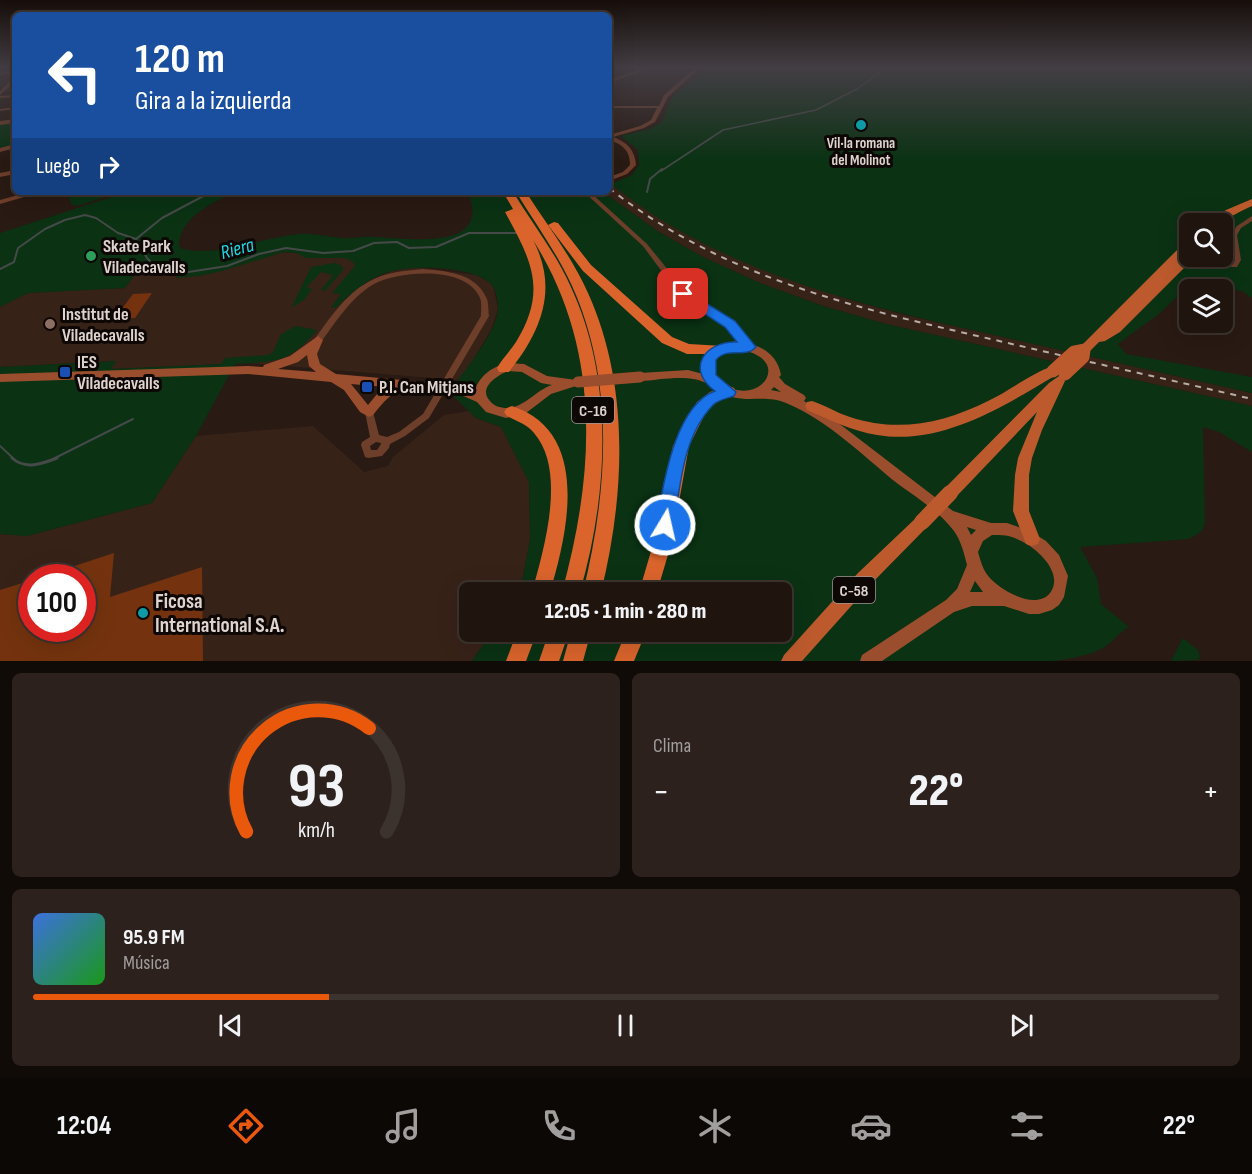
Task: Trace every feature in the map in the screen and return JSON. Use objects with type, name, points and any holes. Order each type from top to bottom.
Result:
[{"type":"highway","points":[[503,195],[535,257],[540,286],[540,298],[530,328],[516,355],[504,368]]},
{"type":"highway","name":"C-16","points":[[510,195],[548,254],[570,298],[590,373],[593,414],[592,477],[586,526],[573,582]]},
{"type":"highway","name":"C-16","points":[[523,195],[560,251],[584,296],[594,323],[607,382],[611,435],[610,479],[594,582]]},
{"type":"highway","points":[[532,195],[587,268],[659,334],[677,346],[697,350],[722,348]]},
{"type":"highway","points":[[651,582],[663,541],[681,446],[702,406],[715,396],[729,392]]},
{"type":"highway","points":[[512,412],[539,428],[551,444],[556,462],[558,494],[553,552],[544,582]]},
{"type":"highway","points":[[516,661],[523,642]]},
{"type":"highway","points":[[549,661],[556,642]]},
{"type":"highway","points":[[573,661],[578,642]]},
{"type":"highway","points":[[624,661],[632,642]]},
{"type":"main road","points":[[1228,213],[1252,202]]},
{"type":"main road","points":[[1233,218],[1252,207]]},
{"type":"main road","name":"C-58","points":[[790,661],[864,579],[950,493],[1059,376],[1083,357],[1084,350],[1094,338],[1179,255]]},
{"type":"main road","points":[[1155,280],[1179,261]]},
{"type":"main road","name":"C-58","points":[[1094,338],[1104,338],[1116,329],[1179,267]]},
{"type":"main road","points":[[812,406],[846,423],[863,428],[889,433],[915,431],[945,424],[985,409],[1059,376]]},
{"type":"main road","points":[[1032,539],[1021,511],[1025,458],[1059,376]]},
{"type":"street","points":[[612,136],[648,125],[656,117],[665,99]]},
{"type":"street","points":[[612,107],[661,107]]},
{"type":"street","points":[[612,138],[631,151],[633,165],[625,173],[612,178]]},
{"type":"street","points":[[0,202],[25,195]]},
{"type":"street","points":[[590,195],[645,245],[688,298],[730,324],[749,347],[770,360],[774,369],[774,379],[768,387],[758,393]]},
{"type":"street","points":[[1233,266],[1238,260],[1234,235],[1239,227],[1252,218]]},
{"type":"street","points":[[256,371],[289,362],[318,340],[353,296],[370,284],[391,275],[420,270],[465,280],[480,289],[486,301],[485,316],[433,406],[412,428],[386,442],[381,452],[368,454],[365,445],[375,438],[381,438],[386,442]]},
{"type":"street","points":[[486,379],[480,390],[481,399],[486,406],[495,411],[512,412],[530,406],[539,396],[552,388],[575,383],[669,374],[708,362],[735,336],[730,324]]},
{"type":"street","points":[[318,340],[312,361],[315,366],[352,391],[364,409],[369,412],[375,438]]},
{"type":"street","points":[[722,348],[749,347]]},
{"type":"street","points":[[708,362],[707,371],[711,380]]},
{"type":"street","points":[[0,378],[212,370],[332,376],[456,388],[486,379],[504,368],[524,368],[537,376],[555,382],[575,383]]},
{"type":"street","points":[[669,374],[696,375],[711,380],[729,392],[744,395],[758,393],[794,401],[840,432],[950,516],[960,528],[972,559],[986,584],[1005,599],[1024,606],[1042,606],[1055,599],[1060,591],[1061,582],[1057,566],[1046,551],[1032,539],[1011,530],[992,529],[950,516]]},
{"type":"street","points":[[537,376],[541,387],[539,396]]},
{"type":"street","points":[[774,379],[781,387],[812,406],[840,432]]},
{"type":"street","points":[[369,412],[386,391],[407,384]]},
{"type":"street","points":[[456,388],[481,399]]},
{"type":"street","points":[[868,661],[951,605],[962,594],[977,536],[992,529]]},
{"type":"street","points":[[951,605],[972,599],[1005,599]]},
{"type":"shaded area","points":[[612,184],[668,223],[716,249],[788,279],[905,315],[1252,393],[1252,406],[886,324],[823,306],[760,283],[703,257],[659,232],[607,195],[612,195]]},
{"type":"shaded area","points":[[380,248],[343,301],[369,281],[392,271],[416,267],[476,275],[491,283],[498,309],[491,330],[465,373],[457,380],[247,363],[111,369],[115,361],[0,367],[0,307],[28,293],[125,288],[144,262],[178,271],[198,270],[255,254]]},
{"type":"shaded area","points":[[469,411],[476,418],[501,427],[529,482],[530,539],[521,582],[459,582],[459,642],[485,642],[472,661],[0,661],[0,534],[27,536],[152,503],[196,436],[313,426],[364,472],[388,466],[393,457],[444,415]]},
{"type":"green space","points":[[672,99],[1252,99],[1252,298],[1244,292],[1233,289],[1233,279],[1179,279],[1179,295],[1160,313],[1118,344],[1126,354],[1252,377],[1252,393],[907,315],[854,301],[751,265],[702,243],[655,216],[612,185],[632,175],[639,165],[638,150],[621,136],[650,129],[662,122]]},
{"type":"green space","points":[[12,123],[12,145],[0,148],[0,125]]},
{"type":"green space","points":[[69,195],[112,195],[77,206],[71,204]]},
{"type":"green space","points":[[118,195],[229,195],[200,212],[185,226],[179,245],[182,249],[197,251],[226,249],[300,234],[346,238],[443,238],[458,233],[469,225],[472,211],[469,195],[607,195],[659,232],[703,257],[760,283],[823,306],[886,324],[1252,406],[1252,452],[1219,432],[1203,427],[1205,523],[1202,531],[1189,539],[1080,547],[1097,578],[1101,604],[1129,627],[1103,648],[1085,655],[1053,661],[472,661],[485,642],[792,642],[792,582],[521,582],[530,539],[529,482],[501,427],[476,418],[454,397],[458,381],[489,335],[497,316],[498,302],[492,285],[473,274],[430,268],[393,271],[369,281],[336,308],[331,307],[341,294],[332,293],[355,266],[353,262],[345,258],[306,258],[296,253],[284,252],[222,271],[176,278],[179,271],[144,262],[125,288],[28,293],[0,307],[0,233]]},
{"type":"green space","points":[[335,263],[342,266],[343,270],[325,291],[321,290],[333,275],[321,272],[307,287],[312,289],[305,299],[291,308],[311,267]]},
{"type":"green space","points":[[296,326],[317,330],[298,349],[281,359],[235,364],[196,436],[152,503],[27,536],[0,534],[0,367],[116,361],[111,369],[221,364],[225,358],[268,355],[273,352],[281,334]]},
{"type":"green space","points":[[1183,638],[1198,650],[1200,657],[1198,660],[1171,661]]},
{"type":"building","points":[[152,293],[135,318],[115,318],[133,294]]},
{"type":"building","name":"Ficosa International S.A.","points":[[114,553],[110,597],[202,567],[203,661],[0,661],[0,590],[18,584],[18,642],[96,642],[96,564],[81,564]]},
{"type":"waterway","points":[[661,171],[723,130],[816,110],[838,99]]},
{"type":"waterway","points":[[647,192],[650,179],[662,169]]},
{"type":"waterway","points":[[136,239],[162,218],[205,195]]},
{"type":"waterway","name":"Riera","points":[[0,269],[14,262],[18,248],[45,229],[65,220],[85,215],[96,218],[118,233],[136,239]]},
{"type":"waterway","name":"Riera","points":[[136,239],[147,258],[158,269],[182,273],[227,266],[259,254],[286,248],[323,253],[353,251],[374,243],[397,242],[409,248],[436,247],[469,233],[516,233]]},
{"type":"waterway","points":[[53,459],[133,419]]},
{"type":"waterway","points":[[0,446],[14,459]]},
{"type":"waterway","points":[[12,458],[28,465],[40,464],[57,458]]},
{"type":"railway","points":[[612,190],[653,219],[698,245],[745,267],[842,302],[1252,399]]},
{"type":"place","name":"Vil·la romana del Molinot","points":[[861,125]]},
{"type":"place","name":"Skate Park Viladecavalls","points":[[91,256]]},
{"type":"place","name":"Institut de Viladecavalls","points":[[50,324]]},
{"type":"place","name":"IES Viladecavalls","points":[[65,372]]},
{"type":"place","name":"P.I. Can Mitjans","points":[[367,387]]},
{"type":"place","name":"Ficosa International S.A.","points":[[143,613]]},
{"type":"route","points":[[665,525],[674,474],[681,446],[689,428],[708,400],[729,392],[713,382],[707,371],[709,359],[726,346],[749,347],[730,324],[683,294]]}]
